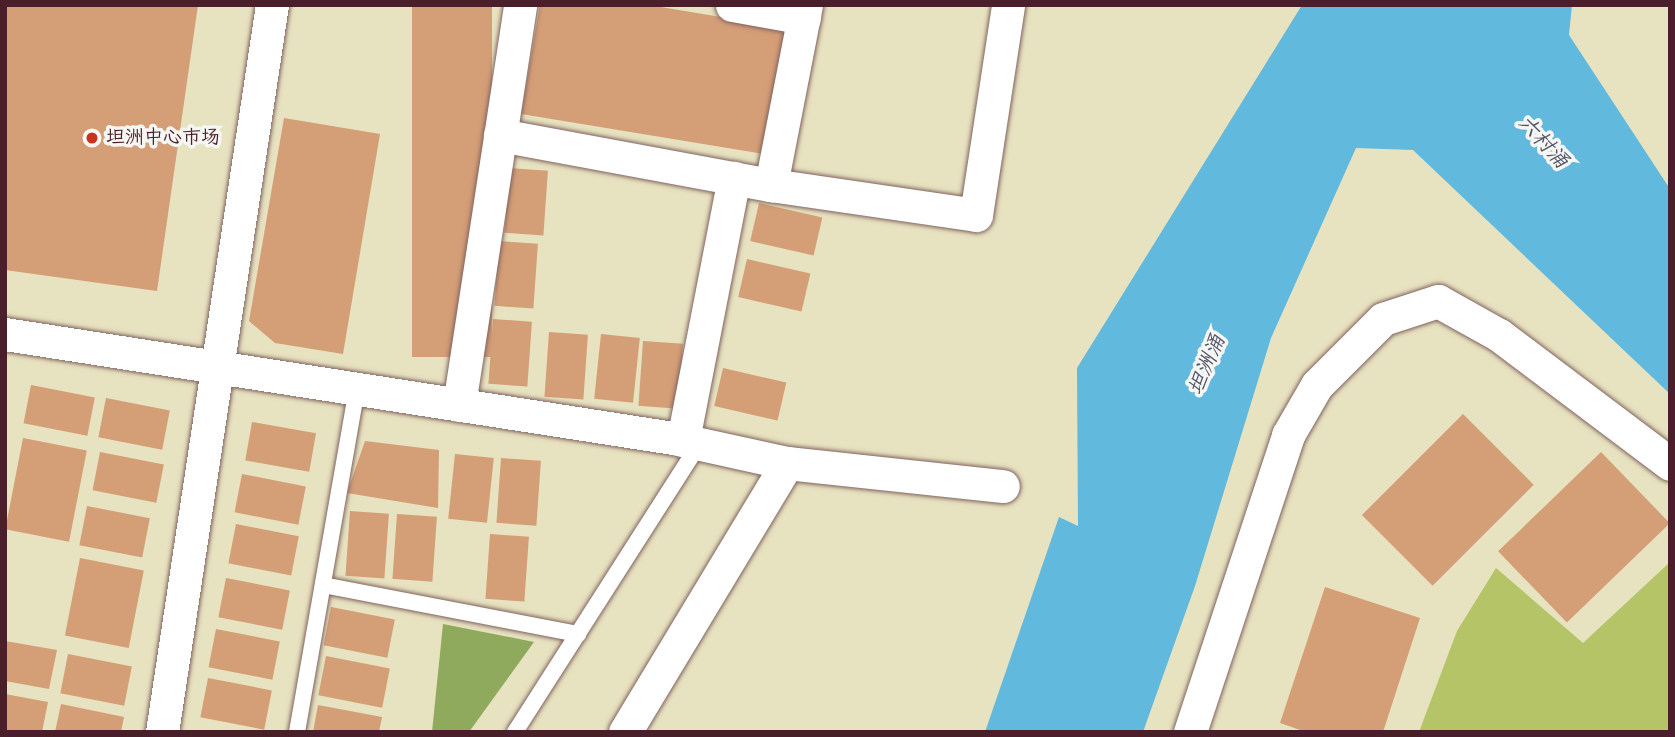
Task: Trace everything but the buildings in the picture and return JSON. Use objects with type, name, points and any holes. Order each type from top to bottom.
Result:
[{"type":"street","points":[[162,732],[214,367],[272,5]]},
{"type":"street","points":[[459,405],[520,5]]},
{"type":"street","points":[[732,5],[805,11],[771,185]]},
{"type":"street","points":[[499,135],[771,185],[976,215],[1008,5]]},
{"type":"street","points":[[691,442],[734,178]]},
{"type":"street","points":[[1190,732],[1288,435],[1317,385],[1384,319],[1438,301],[1499,335],[1670,464]]},
{"type":"street","points":[[6,340],[214,367],[459,405],[691,442],[787,463],[1003,486]]},
{"type":"street","points":[[625,732],[787,463]]},
{"type":"lane","points":[[298,732],[357,389]]},
{"type":"lane","points":[[515,732],[578,634],[691,442]]},
{"type":"lane","points":[[323,585],[578,634]]},
{"type":"green space","points":[[1670,562],[1670,732],[1419,732],[1457,631],[1496,568],[1583,643]]},
{"type":"green space","points":[[443,624],[534,642],[469,732],[432,732]]},
{"type":"water","points":[[1302,5],[1572,5],[1569,35],[1670,189],[1670,394],[1413,150],[1356,148],[1271,338],[1195,586],[1143,732],[985,732],[1059,517],[1078,526],[1077,368]]},
{"type":"place","name":"坦洲中心市场","points":[[92,138]]},
{"type":"water label","name":"六村涌","points":[[1543,142]]},
{"type":"water label","name":"坦洲涌","points":[[1207,365]]}]
